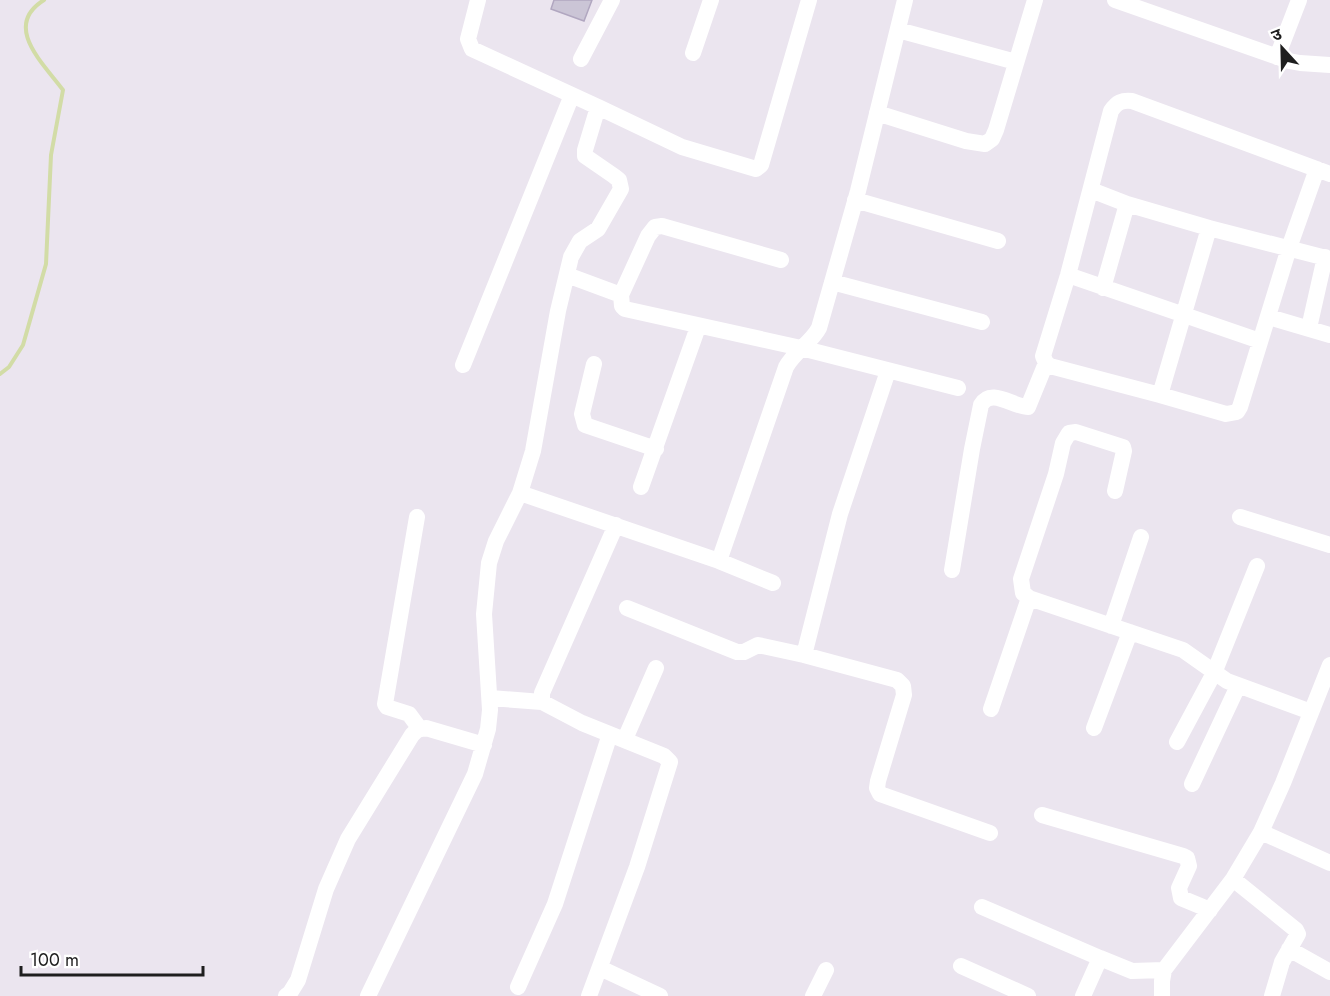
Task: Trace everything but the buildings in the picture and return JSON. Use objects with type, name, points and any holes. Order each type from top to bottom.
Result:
[{"type":"street","points":[[478,0],[468,39],[472,49],[675,144],[756,169],[761,165],[809,0]]},
{"type":"street","points":[[581,59],[612,0]]},
{"type":"street","points":[[693,53],[711,0]]},
{"type":"street","points":[[719,561],[786,367],[791,358],[819,328],[855,200],[905,0]]},
{"type":"street","points":[[877,113],[966,141],[985,144],[992,139],[1035,0]]},
{"type":"street","points":[[1115,0],[1278,57],[1300,63],[1330,65]]},
{"type":"street","points":[[1278,57],[1299,0]]},
{"type":"street","points":[[898,30],[1016,62]]},
{"type":"street","points":[[464,365],[572,95]]},
{"type":"street","points":[[1125,100],[1132,101],[1323,172],[1289,248],[1237,412],[1226,414],[1046,363],[1043,356],[1068,276],[1111,111],[1115,104],[1125,100]]},
{"type":"street","points":[[368,996],[475,774],[484,745],[488,729],[490,698],[484,614],[489,563],[496,541],[520,493],[533,451],[558,311],[571,257],[578,244],[598,229],[621,189],[619,180],[586,159],[585,156],[598,107]]},
{"type":"street","points":[[1091,190],[1126,204],[1209,228],[1328,258],[1310,328]]},
{"type":"street","points":[[855,200],[998,242]]},
{"type":"street","points":[[1103,288],[1126,204]]},
{"type":"street","points":[[781,260],[662,226],[655,227],[648,236],[621,296],[622,306],[625,309],[698,327],[801,348],[958,388]]},
{"type":"street","points":[[1160,395],[1209,228]]},
{"type":"street","points":[[567,275],[621,296]]},
{"type":"street","points":[[1068,276],[1260,341]]},
{"type":"street","points":[[832,282],[982,322]]},
{"type":"street","points":[[1269,317],[1330,335]]},
{"type":"street","points":[[642,487],[698,327]]},
{"type":"street","points":[[952,570],[981,405],[985,399],[991,397],[1028,407],[1046,363]]},
{"type":"street","points":[[594,364],[582,414],[585,425],[656,449]]},
{"type":"street","points":[[804,655],[840,514],[888,371]]},
{"type":"street","points":[[1115,491],[1123,447],[1076,432],[1069,433],[1063,443],[1056,474],[1021,579],[1023,593],[1029,598],[1183,650],[1214,673],[1238,686],[1311,712]]},
{"type":"street","points":[[520,493],[719,561],[773,583]]},
{"type":"street","points":[[417,517],[385,704],[387,707],[409,714],[420,729]]},
{"type":"street","points":[[1240,517],[1330,545]]},
{"type":"street","points":[[542,702],[542,693],[616,525]]},
{"type":"street","points":[[1111,626],[1141,537]]},
{"type":"street","points":[[1177,742],[1214,673],[1257,566]]},
{"type":"street","points":[[991,709],[1029,598]]},
{"type":"street","points":[[627,608],[736,652],[744,652],[758,645],[897,680],[903,686],[904,695],[878,781],[877,788],[880,794],[990,833]]},
{"type":"street","points":[[1094,728],[1130,632]]},
{"type":"street","points":[[518,987],[555,904],[618,737],[656,669]]},
{"type":"street","points":[[1162,996],[1164,970],[1233,879],[1261,832],[1329,672]]},
{"type":"street","points":[[1192,784],[1238,686]]},
{"type":"street","points":[[490,698],[542,702],[582,723],[668,759],[669,767],[637,867],[589,996]]},
{"type":"street","points":[[286,996],[298,980],[326,889],[348,838],[412,735],[426,728],[484,745]]},
{"type":"street","points":[[1042,815],[1187,858],[1189,866],[1179,888],[1181,898],[1209,909]]},
{"type":"street","points":[[1261,832],[1330,862]]},
{"type":"street","points":[[1233,879],[1296,930],[1298,937],[1289,949],[1276,976],[1272,996]]},
{"type":"street","points":[[982,907],[1132,971],[1164,970]]},
{"type":"street","points":[[1289,949],[1330,972]]},
{"type":"street","points":[[1083,996],[1100,958]]},
{"type":"street","points":[[961,966],[1028,996]]},
{"type":"street","points":[[600,968],[660,996]]},
{"type":"street","points":[[813,996],[826,970]]},
{"type":"waterway","points":[[0,374],[9,367],[23,345],[46,264],[51,155],[63,90],[37,57],[26,33],[26,21],[32,10],[44,0]]}]
